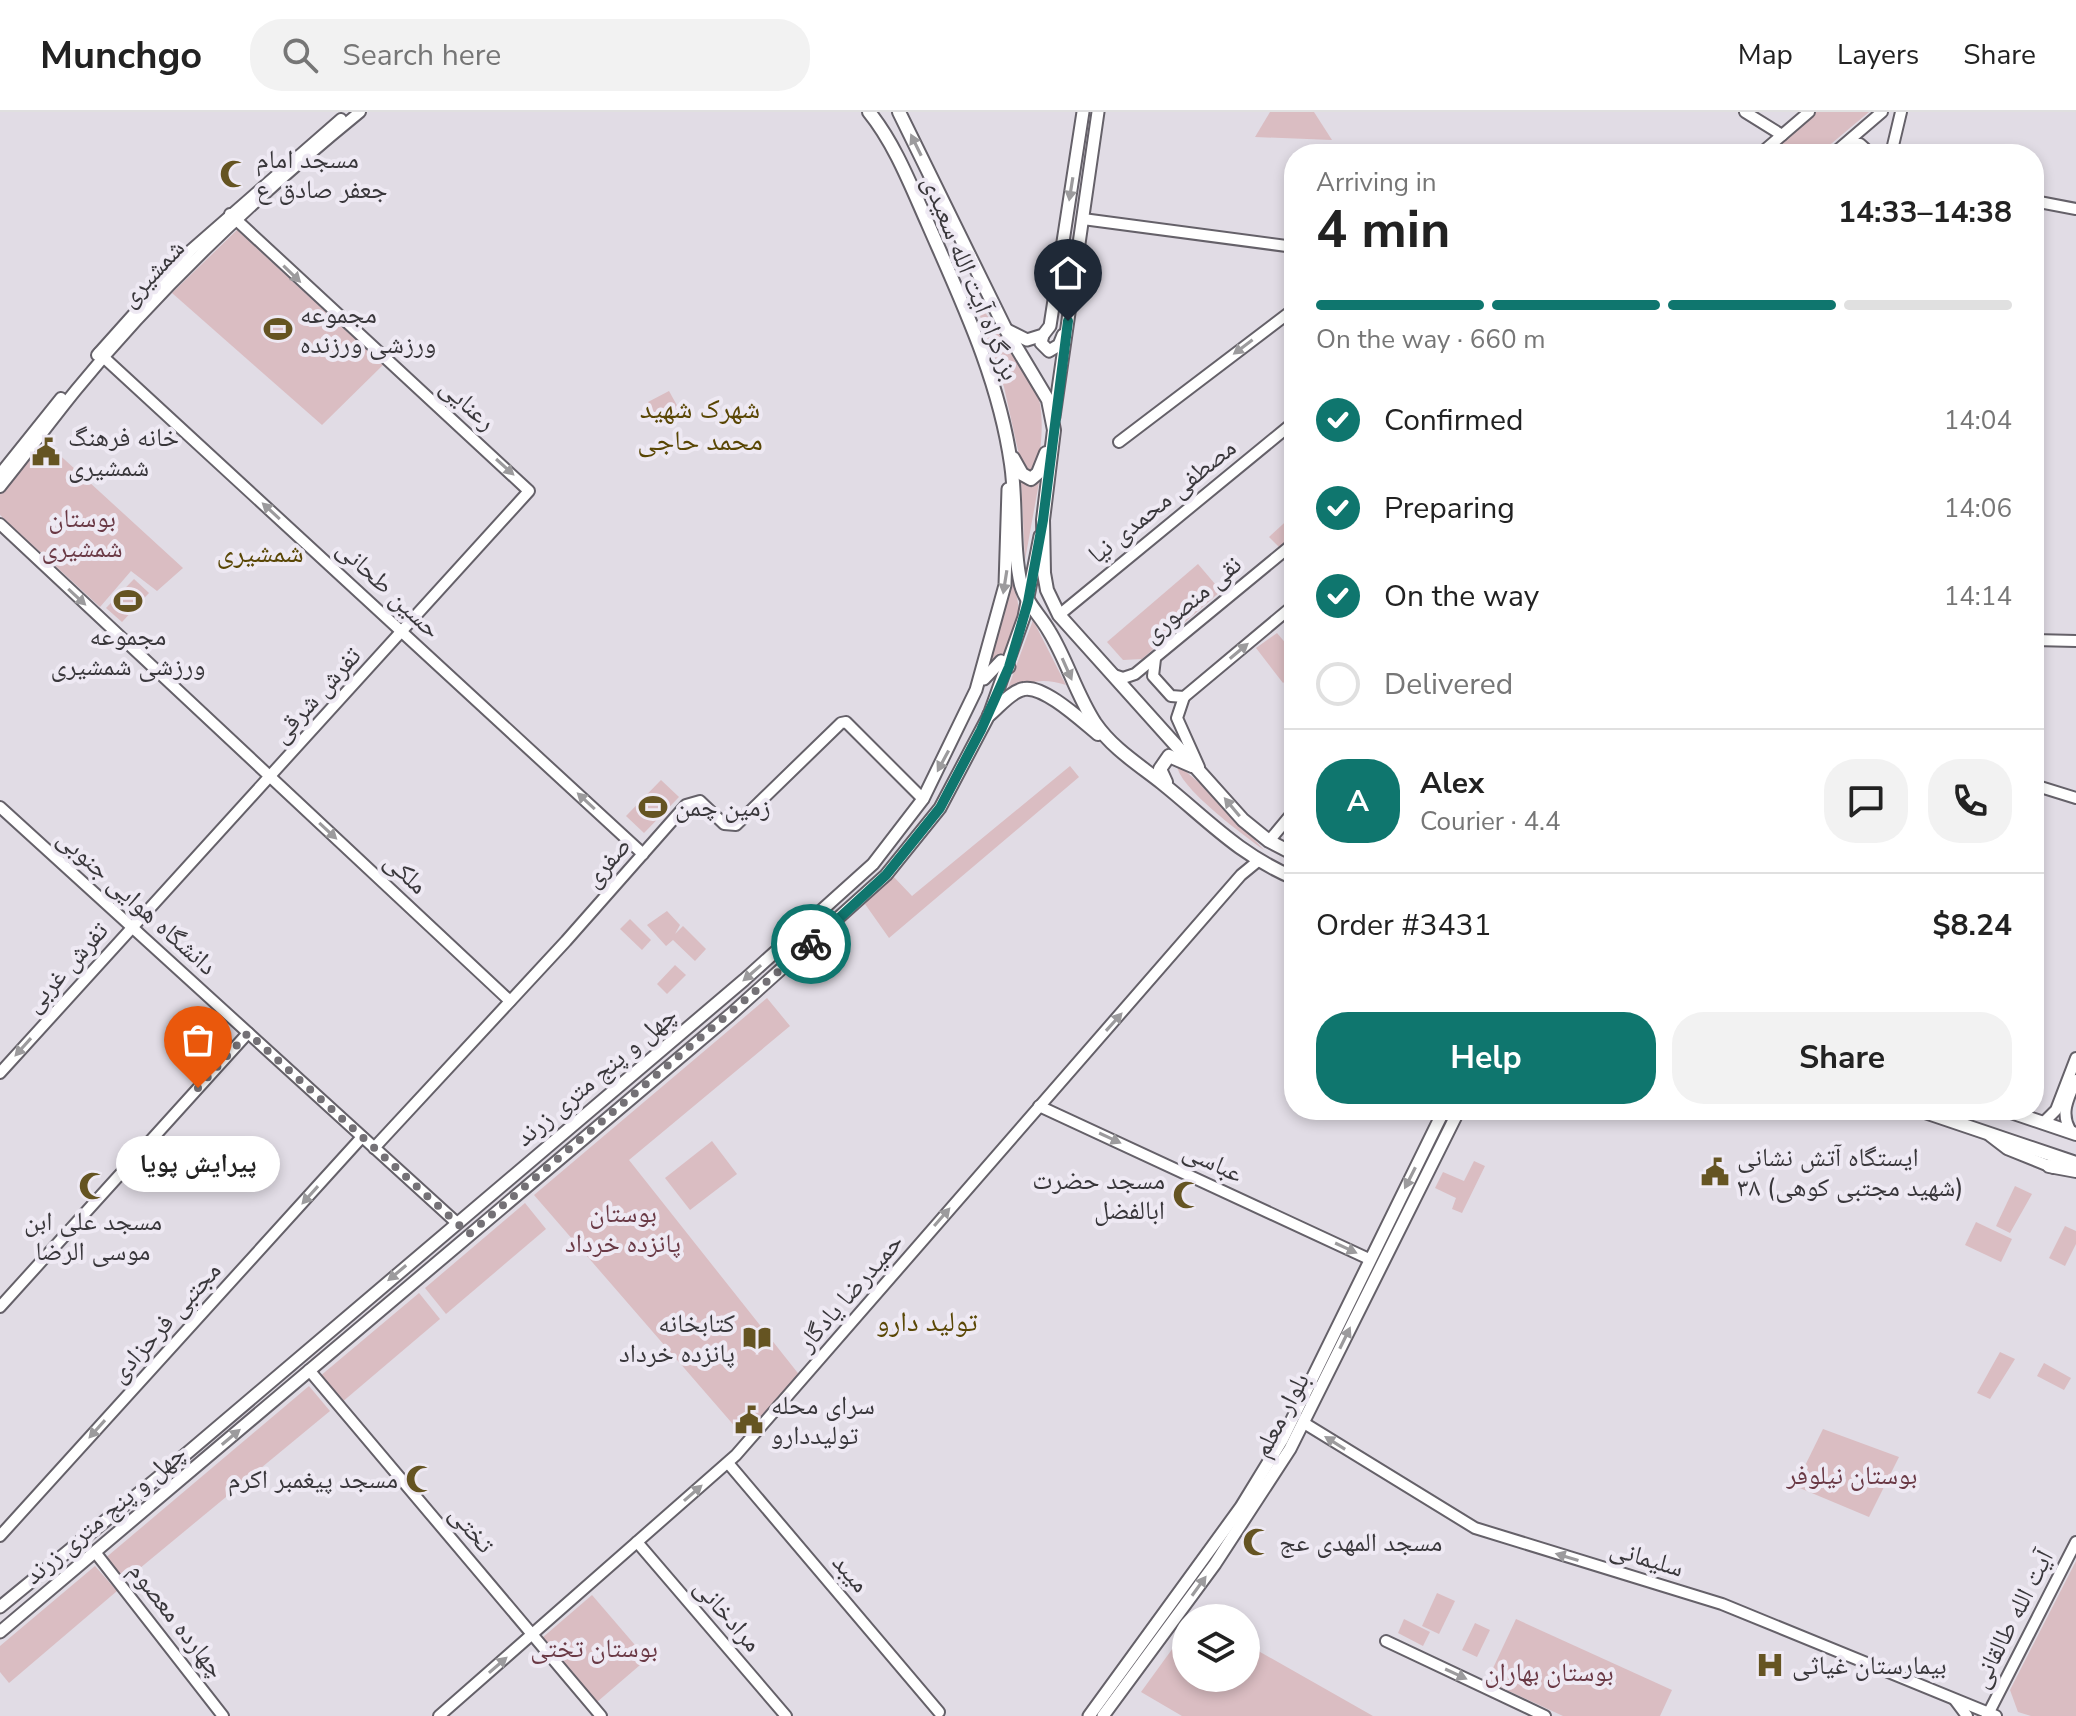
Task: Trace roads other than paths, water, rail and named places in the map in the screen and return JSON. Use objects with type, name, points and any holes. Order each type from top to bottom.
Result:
[{"type":"highway","name":"بزرگراه آیت الله سعیدی","points":[[869,112],[883,129],[979,341],[1008,448],[1021,582],[1028,602],[1049,630],[1089,713],[1117,750],[1216,832],[1258,861],[1284,873]]},
{"type":"highway","points":[[876,112],[883,129]]},
{"type":"highway","name":"بزرگراه آیت الله سعیدی","points":[[899,112],[1006,330],[1041,386],[1054,423]]},
{"type":"highway","points":[[1008,448],[1022,474],[1031,479],[1038,473],[1054,423]]},
{"type":"highway","points":[[1054,423],[1043,520],[1045,582],[1059,615],[1200,768],[1243,820],[1284,849]]},
{"type":"highway","points":[[989,715],[1016,693],[1033,689],[1052,699],[1117,750]]},
{"type":"highway","points":[[1182,801],[1160,774],[1164,759],[1169,756],[1180,759],[1210,780]]},
{"type":"highway","points":[[1949,1120],[2076,1163]]},
{"type":"highway","points":[[2038,1120],[2074,1133]]},
{"type":"highway","points":[[2049,1166],[2076,1174]]},
{"type":"main road","points":[[1069,313],[1056,348],[1045,349],[1041,343],[1052,319],[1083,112]]},
{"type":"main road","points":[[1054,423],[1098,112]]},
{"type":"main road","points":[[1006,330],[1027,340],[1043,335]]},
{"type":"main road","name":"چهل و پنج متری زرند","points":[[0,1607],[500,1187],[810,923],[873,864],[923,799],[976,690],[999,611],[1007,566],[1008,448]]},
{"type":"main road","name":"چهل و پنج متری زرند","points":[[0,1632],[760,989],[877,884],[913,846],[940,808],[989,715],[1009,667],[1028,602],[1043,520]]},
{"type":"main road","points":[[976,690],[997,662],[1001,661],[1009,667]]},
{"type":"main road","name":"بلوار معلم","points":[[1089,1716],[1260,1478],[1295,1416],[1439,1120]]},
{"type":"main road","name":"بلوار معلم","points":[[1103,1716],[1254,1508],[1304,1423],[1454,1120]]},
{"type":"main road","points":[[500,1187],[494,1202],[507,1203]]},
{"type":"main road","points":[[457,1223],[469,1234]]},
{"type":"main road","points":[[422,1252],[433,1253],[433,1265]]},
{"type":"street","points":[[1745,112],[1782,135]]},
{"type":"street","points":[[1772,144],[1809,112]]},
{"type":"street","points":[[1844,144],[1882,112]]},
{"type":"street","points":[[1893,144],[1901,112]]},
{"type":"street","name":"شمشیری","points":[[0,474],[109,345],[195,253],[285,169],[352,114]]},
{"type":"street","points":[[1844,144],[1860,144]]},
{"type":"street","points":[[2044,203],[2076,209]]},
{"type":"street","name":"رعنایی","points":[[233,217],[529,491]]},
{"type":"street","points":[[1083,219],[1284,246]]},
{"type":"street","points":[[1119,442],[1284,316]]},
{"type":"street","name":"حسین طحانی","points":[[102,355],[643,854]]},
{"type":"street","name":"شمشیری","points":[[0,487],[73,388]]},
{"type":"street","name":"مصطفی محمدی نیا","points":[[1059,615],[1284,430]]},
{"type":"street","name":"تفرش شرقی","points":[[132,927],[529,491]]},
{"type":"street","name":"ملکی","points":[[0,524],[510,1001]]},
{"type":"street","name":"نقی منصوری","points":[[1114,675],[1129,677],[1284,551]]},
{"type":"street","points":[[1200,768],[1177,718],[1184,697],[1284,613]]},
{"type":"street","points":[[2044,640],[2076,641]]},
{"type":"street","points":[[1155,658],[1153,676],[1171,696],[1184,697]]},
{"type":"street","name":"صفری","points":[[374,1148],[694,800],[700,801],[724,824],[736,825],[841,723],[850,724],[923,799]]},
{"type":"street","points":[[2044,788],[2076,798]]},
{"type":"street","name":"دانشگاه هوایی جنوبی","points":[[0,807],[457,1223]]},
{"type":"street","points":[[1269,841],[1284,823]]},
{"type":"street","name":"حمیدرضا یادگار","points":[[439,1716],[728,1463],[1241,875],[1258,861]]},
{"type":"street","name":"تفرش غربی","points":[[0,1073],[132,927]]},
{"type":"street","points":[[0,1307],[248,1033]]},
{"type":"street","points":[[2074,1133],[2060,1107],[2061,1093],[2076,1058]]},
{"type":"street","points":[[2044,1122],[2060,1107],[2076,1080]]},
{"type":"street","name":"عباسی","points":[[1039,1106],[1369,1259]]},
{"type":"street","points":[[1985,1132],[2007,1149],[2049,1166]]},
{"type":"street","name":"مجتبی فرحزادی","points":[[0,1536],[362,1137]]},
{"type":"street","name":"تختی","points":[[309,1370],[601,1716]]},
{"type":"street","name":"سلیمانی","points":[[1304,1423],[1475,1528],[1722,1604],[1991,1715]]},
{"type":"street","name":"میبد","points":[[728,1463],[939,1712]]},
{"type":"street","name":"مرادخانی","points":[[637,1542],[786,1716]]},
{"type":"street","name":"آیت الله طالقانی","points":[[1991,1715],[2076,1542]]},
{"type":"street","name":"چهارده معصوم","points":[[95,1552],[223,1716]]},
{"type":"street","points":[[1386,1641],[1545,1716]]},
{"type":"street","points":[[1954,1699],[1967,1716]]},
{"type":"place","name":"مسجد امام جعفر صادق ع","points":[[234,174]]},
{"type":"place","name":"مجموعه ورزشی ورزنده","points":[[278,329]]},
{"type":"place","name":"خانه فرهنگ شمشیری","points":[[46,452]]},
{"type":"place","name":"مجموعه ورزشی شمشیری","points":[[128,601]]},
{"type":"place","name":"زمین چمن","points":[[653,807]]},
{"type":"place","name":"پیرایش پویا","points":[[198,1088]]},
{"type":"place","name":"ایستگاه آتش نشانی ۳۸ (شهید مجتبی کوهی)","points":[[1715,1172]]},
{"type":"place","name":"مسجد علی ابن موسی الرضا","points":[[93,1186]]},
{"type":"place","name":"مسجد حضرت ابالفضل","points":[[1187,1195]]},
{"type":"place","name":"کتابخانه پانزده خرداد","points":[[757,1338]]},
{"type":"place","name":"سرای محله تولیددارو","points":[[749,1420]]},
{"type":"place","name":"مسجد پیغمبر اکرم","points":[[420,1479]]},
{"type":"place","name":"مسجد المهدی عج","points":[[1257,1542]]},
{"type":"place","name":"بیمارستان غیاثی","points":[[1770,1665]]},
{"type":"district","name":"شهرک شهید محمد حاجی","points":[[700,425]]},
{"type":"district","name":"شمشیری","points":[[260,553]]},
{"type":"district","name":"تولید دارو","points":[[927,1322]]},
{"type":"park label","name":"بوستان شمشیری","points":[[82,533]]},
{"type":"park label","name":"بوستان پانزده خرداد","points":[[623,1228]]},
{"type":"park label","name":"بوستان نیلوفر","points":[[1852,1475]]},
{"type":"park label","name":"بوستان تختی","points":[[594,1648]]},
{"type":"park label","name":"بوستان بهاران","points":[[1549,1672]]}]
